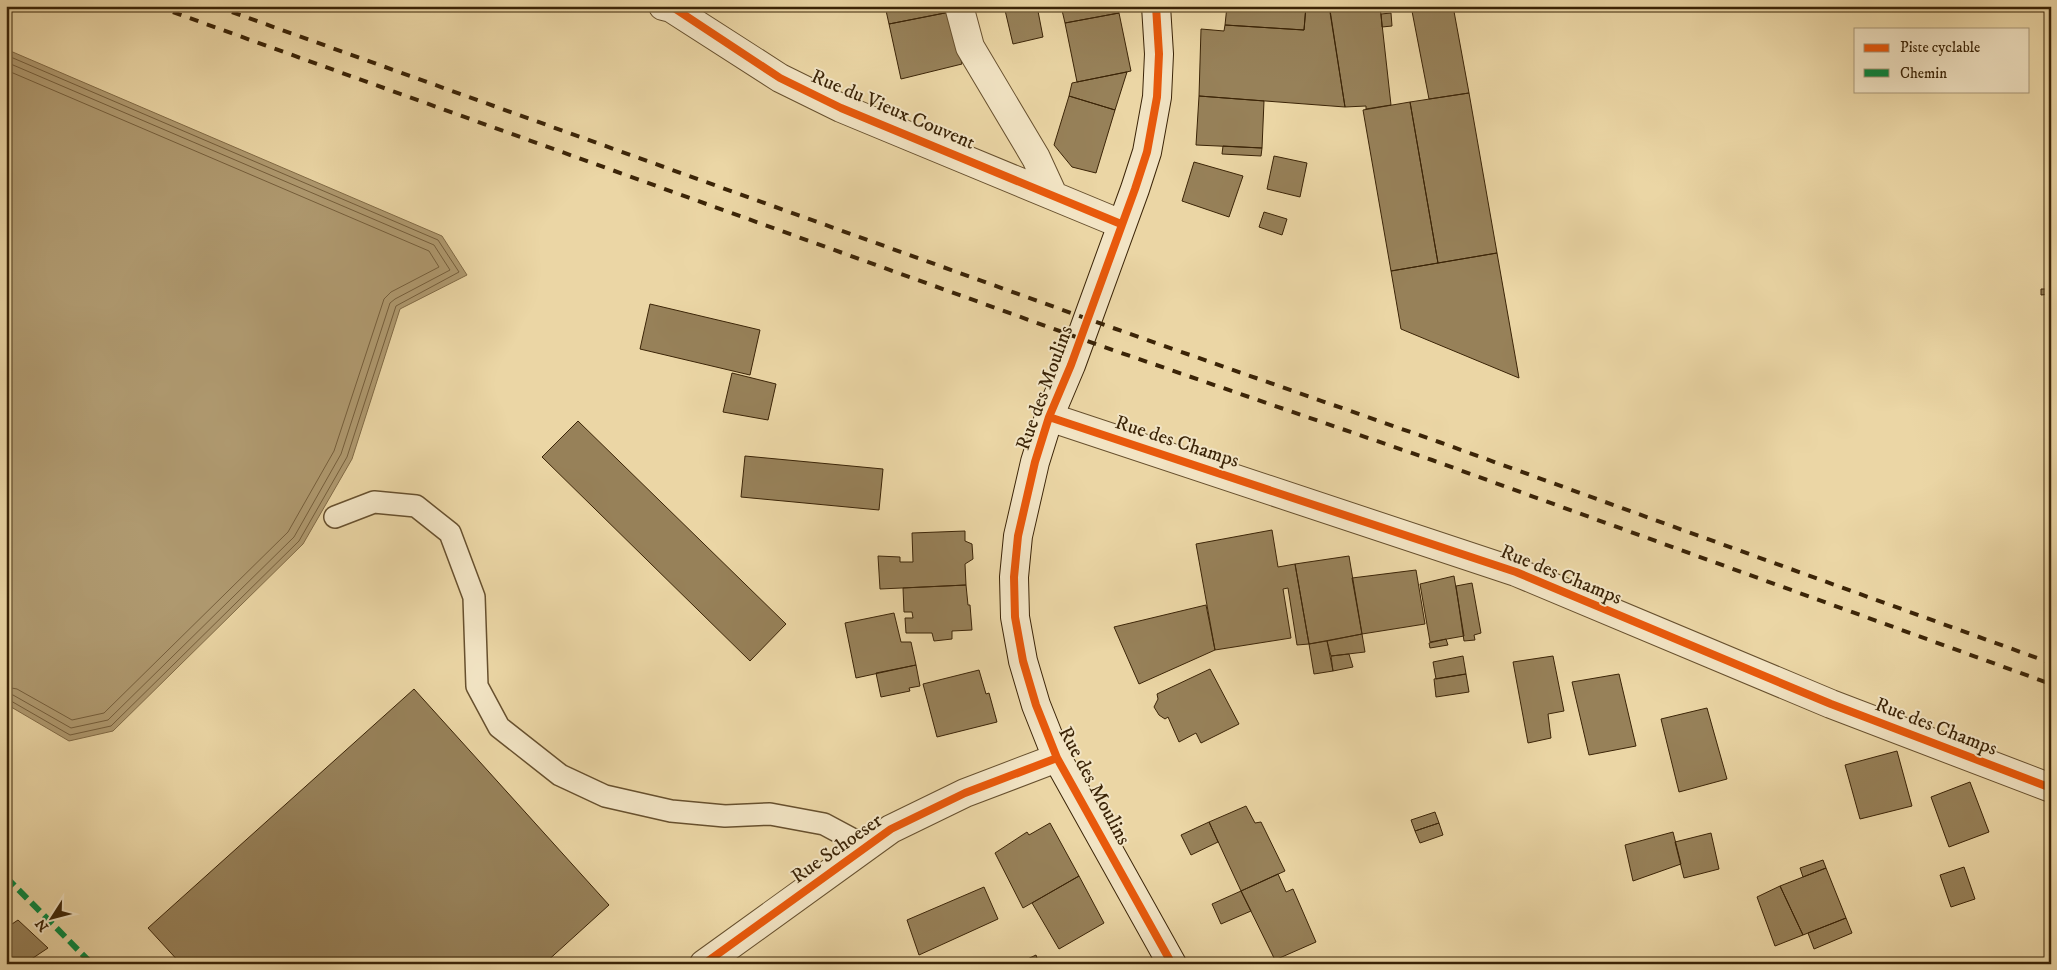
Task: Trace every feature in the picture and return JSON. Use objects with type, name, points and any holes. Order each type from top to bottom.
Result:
[{"type":"street","points":[[959,6],[970,48],[1036,158],[1053,195]]},
{"type":"street","name":"Rue des Moulins","points":[[1156,6],[1159,54],[1157,97],[1147,152],[1136,189],[1121,224],[1074,356],[1049,417],[1026,494],[1018,536],[1014,577],[1016,617],[1023,661],[1036,705],[1057,758],[1172,964]]},
{"type":"street","name":"Rue du Vieux Couvent","points":[[668,7],[780,78],[841,108],[1121,224]]},
{"type":"street","name":"Rue des Champs","points":[[1049,417],[1516,572],[1831,704],[2051,788]]},
{"type":"street","name":"Rue Schoeser","points":[[704,964],[891,830],[965,793],[1057,758]]},
{"type":"lane","points":[[335,517],[374,502],[416,506],[450,533],[474,598],[476,686],[500,727],[560,775],[606,796],[671,811],[725,816],[770,814],[824,824],[867,847]]},
{"type":"water","points":[[8,50],[442,236],[467,275],[400,309],[352,459],[303,544],[113,731],[69,741],[6,704],[6,54]]},
{"type":"building","points":[[885,6],[949,6],[950,12],[889,24]]},
{"type":"building","points":[[1004,6],[1037,6],[1043,37],[1013,44]]},
{"type":"building","points":[[1061,6],[1117,6],[1119,13],[1065,23]]},
{"type":"building","points":[[1227,6],[1306,6],[1304,30],[1225,25]]},
{"type":"building","points":[[1306,6],[1329,6],[1345,107],[1199,96],[1201,29],[1224,31],[1225,25],[1304,30]]},
{"type":"building","points":[[1329,6],[1358,6],[1330,10]]},
{"type":"building","points":[[1358,6],[1380,6],[1391,105],[1366,109],[1366,106],[1345,107],[1330,10]]},
{"type":"building","points":[[1380,6],[1408,6],[1380,10]]},
{"type":"building","points":[[1411,6],[1453,6],[1469,93],[1429,99]]},
{"type":"building","points":[[950,12],[962,64],[901,79],[889,24]]},
{"type":"building","points":[[1119,13],[1131,71],[1077,82],[1065,23]]},
{"type":"building","points":[[1391,13],[1392,26],[1382,27],[1381,14]]},
{"type":"building","points":[[1127,72],[1115,110],[1069,96],[1072,83]]},
{"type":"building","points":[[1469,93],[1497,253],[1438,263],[1410,102]]},
{"type":"building","points":[[1069,96],[1115,110],[1096,173],[1072,167],[1054,145]]},
{"type":"building","points":[[1199,96],[1264,101],[1262,148],[1196,145]]},
{"type":"building","points":[[1410,102],[1438,263],[1391,271],[1363,110]]},
{"type":"building","points":[[1223,146],[1262,148],[1261,156],[1222,154]]},
{"type":"building","points":[[1274,156],[1307,163],[1300,197],[1267,189]]},
{"type":"building","points":[[1194,162],[1243,176],[1229,217],[1182,201]]},
{"type":"building","points":[[1264,212],[1287,219],[1282,235],[1259,227]]},
{"type":"building","points":[[1497,253],[1519,378],[1401,329],[1391,271]]},
{"type":"building","points":[[2041,289],[2051,289],[2051,294],[2041,295]]},
{"type":"building","points":[[650,304],[760,330],[750,375],[640,349]]},
{"type":"building","points":[[732,373],[776,384],[768,420],[723,412]]},
{"type":"building","points":[[578,421],[786,624],[750,661],[542,457]]},
{"type":"building","points":[[745,456],[883,469],[879,510],[741,497]]},
{"type":"building","points":[[1272,530],[1278,567],[1295,564],[1309,644],[1297,645],[1288,588],[1283,589],[1291,638],[1215,650],[1196,544]]},
{"type":"building","points":[[965,531],[965,541],[972,544],[973,559],[965,564],[966,585],[880,589],[878,556],[900,557],[900,562],[913,562],[912,533]]},
{"type":"building","points":[[1349,556],[1362,634],[1309,644],[1295,564]]},
{"type":"building","points":[[1416,570],[1425,624],[1362,634],[1352,578]]},
{"type":"building","points":[[1454,576],[1464,636],[1430,642],[1420,584]]},
{"type":"building","points":[[1472,583],[1481,633],[1474,635],[1475,640],[1464,641],[1456,586]]},
{"type":"building","points":[[966,585],[972,630],[952,631],[952,639],[934,641],[932,633],[906,633],[905,618],[913,618],[912,612],[904,612],[903,588]]},
{"type":"building","points":[[1206,605],[1215,650],[1139,684],[1114,627]]},
{"type":"building","points":[[894,613],[901,642],[911,642],[916,665],[856,678],[845,623]]},
{"type":"building","points":[[1362,634],[1365,652],[1331,656],[1327,641]]},
{"type":"building","points":[[1446,639],[1448,645],[1430,648],[1429,643]]},
{"type":"building","points":[[1327,641],[1333,671],[1314,674],[1309,644]]},
{"type":"building","points":[[1349,654],[1353,667],[1333,671],[1331,656]]},
{"type":"building","points":[[1463,656],[1466,674],[1436,679],[1433,662]]},
{"type":"building","points":[[1553,656],[1564,711],[1548,714],[1551,738],[1528,743],[1513,662]]},
{"type":"building","points":[[916,665],[920,686],[909,688],[910,691],[881,697],[876,673]]},
{"type":"building","points":[[1210,669],[1239,724],[1201,743],[1196,733],[1179,742],[1168,717],[1165,719],[1159,715],[1154,707],[1158,699],[1157,694]]},
{"type":"building","points":[[979,670],[986,694],[989,693],[997,722],[937,737],[923,684]]},
{"type":"building","points":[[1466,674],[1469,692],[1436,697],[1434,679]]},
{"type":"building","points":[[1619,674],[1636,746],[1589,755],[1572,682]]},
{"type":"building","points":[[414,689],[609,905],[544,964],[181,964],[148,928]]},
{"type":"building","points":[[1707,708],[1727,779],[1679,792],[1661,719]]},
{"type":"building","points":[[1897,751],[1912,806],[1860,819],[1845,765]]},
{"type":"building","points":[[1970,782],[1989,832],[1949,847],[1931,797]]},
{"type":"building","points":[[1246,806],[1255,823],[1261,822],[1285,871],[1241,891],[1209,822]]},
{"type":"building","points":[[1435,812],[1439,823],[1415,831],[1411,820]]},
{"type":"building","points":[[1209,822],[1218,842],[1191,855],[1181,835]]},
{"type":"building","points":[[1050,823],[1079,876],[1023,908],[995,853],[1027,832],[1029,835]]},
{"type":"building","points":[[1439,823],[1443,835],[1420,843],[1415,831]]},
{"type":"building","points":[[1673,832],[1681,864],[1633,881],[1625,845]]},
{"type":"building","points":[[1711,833],[1719,869],[1684,878],[1675,842]]},
{"type":"building","points":[[1823,860],[1826,868],[1803,877],[1800,868]]},
{"type":"building","points":[[1964,867],[1975,899],[1951,907],[1940,875]]},
{"type":"building","points":[[1826,868],[1846,918],[1803,935],[1780,886]]},
{"type":"building","points":[[1278,874],[1286,892],[1293,889],[1316,942],[1275,960],[1241,891]]},
{"type":"building","points":[[1079,876],[1104,923],[1059,949],[1032,903]]},
{"type":"building","points":[[1780,886],[1803,935],[1775,946],[1757,897]]},
{"type":"building","points":[[984,887],[998,919],[919,955],[907,920]]},
{"type":"building","points":[[1241,891],[1251,911],[1221,924],[1212,904]]},
{"type":"building","points":[[1846,918],[1852,933],[1814,949],[1808,933]]},
{"type":"building","points":[[18,920],[48,948],[24,964],[6,964],[6,928]]},
{"type":"building","points":[[1036,955],[1039,964],[1017,964]]},
{"type":"railway","points":[[156,6],[1104,347],[1432,460],[2051,684]]},
{"type":"railway","points":[[215,6],[1113,328],[1439,442],[2051,663]]},
{"type":"marked path","points":[[6,877],[92,964]]},
{"type":"cycle path","points":[[671,6],[780,78],[841,108],[1121,224]]},
{"type":"cycle path","points":[[1156,6],[1159,54],[1157,97],[1147,152],[1071,365],[1049,417],[1035,462],[1018,536],[1014,577],[1015,617],[1023,661],[1036,705],[1057,758],[1172,964]]},
{"type":"cycle path","points":[[1049,417],[1516,572],[1831,704],[2051,788]]},
{"type":"cycle path","points":[[704,964],[891,829],[965,793],[1057,758]]}]
